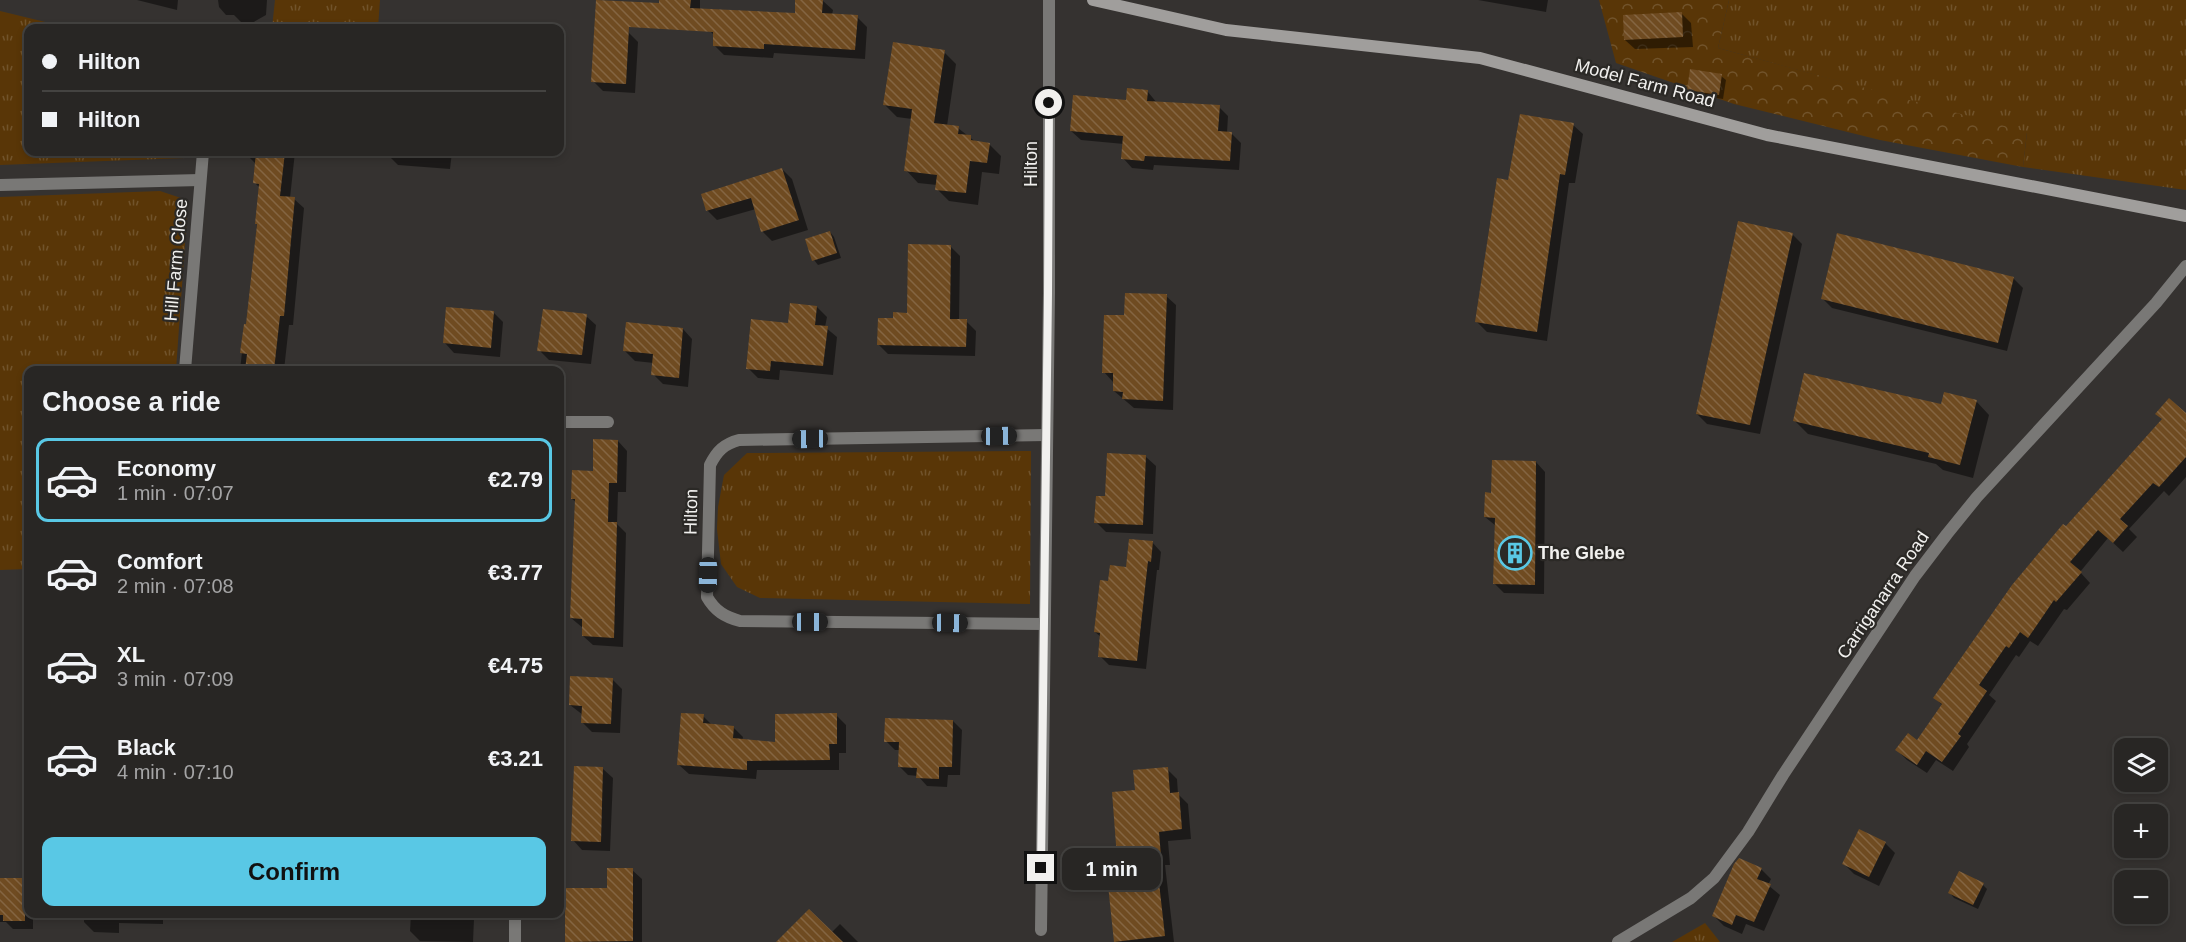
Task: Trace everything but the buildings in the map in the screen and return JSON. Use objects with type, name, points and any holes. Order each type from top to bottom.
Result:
[{"type":"main road","name":"Model Farm Road","points":[[1092,0],[1226,30],[1480,58],[1767,135],[2186,216]]},
{"type":"street","name":"Hilton","points":[[1041,930],[1049,0]]},
{"type":"street","name":"Hill Farm Close","points":[[185,366],[203,156]]},
{"type":"street","points":[[0,184],[200,180]]},
{"type":"street","name":"Carriganarra Road","points":[[1618,942],[1691,898],[1714,878],[1749,832],[1783,775],[1906,589],[1947,534],[1977,496],[2156,303],[2186,266]]},
{"type":"street","points":[[564,422],[608,422]]},
{"type":"street","name":"Hilton","points":[[1044,624],[740,621],[730,619],[713,606],[707,597],[707,585],[710,465],[717,452],[727,443],[739,440],[1046,435]]},
{"type":"street","points":[[515,918],[515,942]]},
{"type":"green space","points":[[275,0],[380,0],[378,24],[272,24]]},
{"type":"green space","points":[[1599,0],[1729,0],[1718,48],[2027,132],[2023,167],[1880,140],[1734,104],[1616,63]]},
{"type":"green space","points":[[1729,0],[2186,0],[2186,190],[2023,167],[2027,133],[1718,48]]},
{"type":"green space","points":[[0,11],[54,24],[24,24],[24,156],[187,156],[185,158],[0,165]]},
{"type":"green space","points":[[160,191],[181,198],[187,215],[176,366],[24,366],[24,569],[0,570],[0,197]]},
{"type":"green space","points":[[1031,451],[1030,604],[760,598],[737,587],[721,564],[717,529],[718,507],[724,475],[747,453]]},
{"type":"green space","points":[[1705,923],[1720,942],[1672,942]]},
{"type":"place","name":"The Glebe","points":[[1515,553]]},
{"type":"route","points":[[1041,868],[1049,103]]}]
